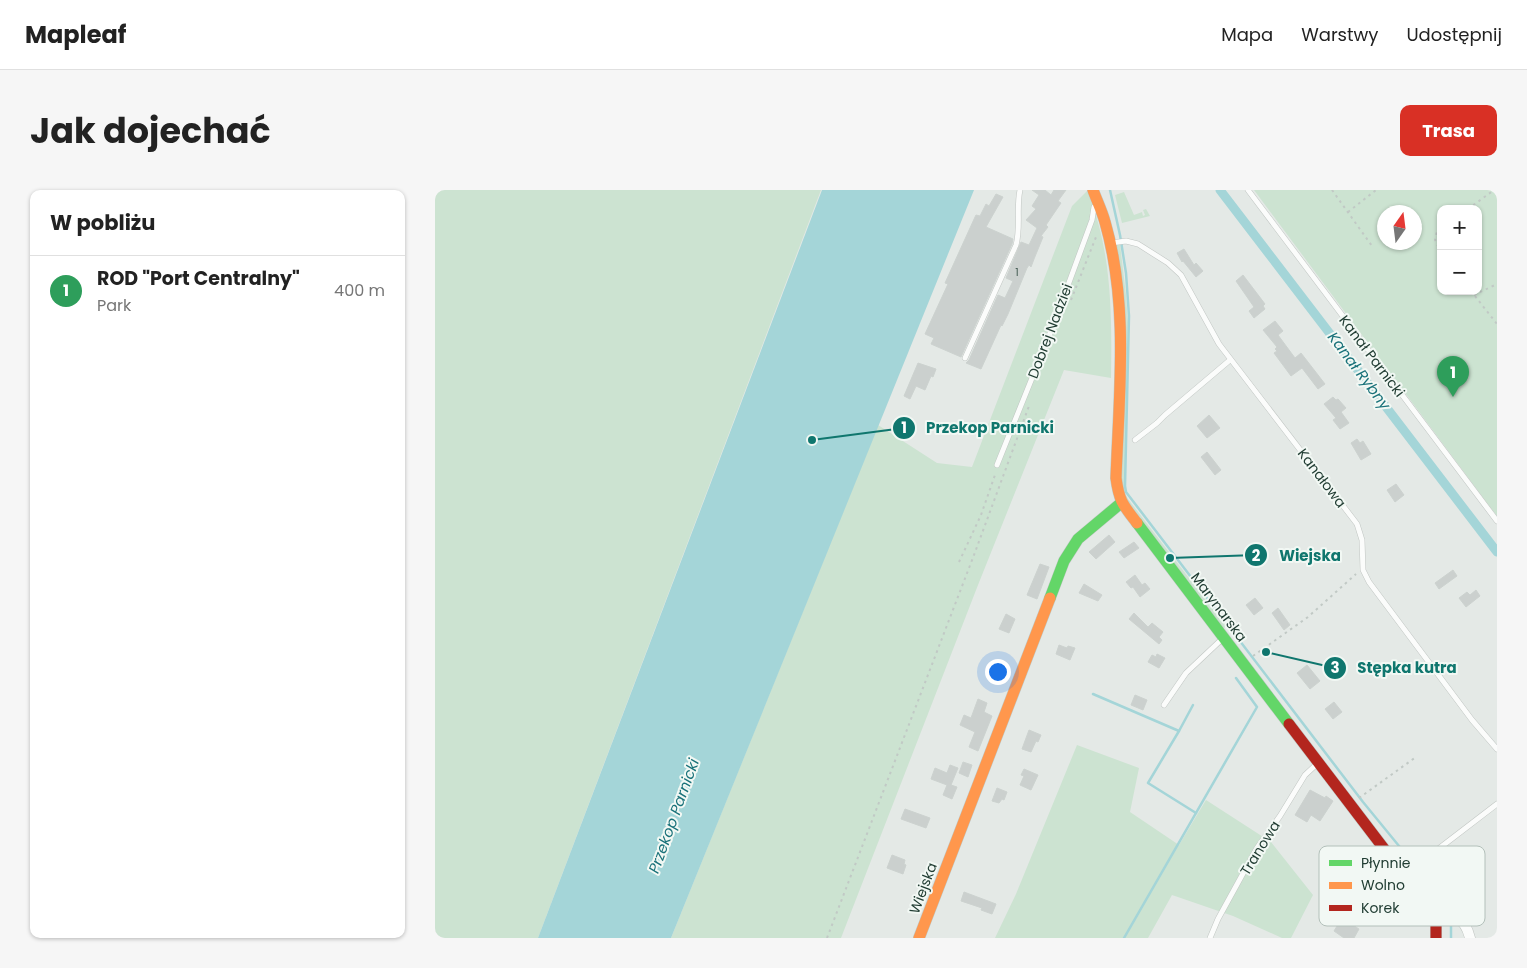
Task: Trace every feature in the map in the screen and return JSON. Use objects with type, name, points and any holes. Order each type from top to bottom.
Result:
[{"type":"street","name":"Marynarska","points":[[1094,192],[1113,243],[1119,332],[1116,487],[1121,502],[1319,763],[1385,846]]},
{"type":"street","name":"Wiejska","points":[[919,938],[1064,561],[1078,539],[1121,502]]},
{"type":"street","points":[[1465,926],[1470,938]]},
{"type":"lane","points":[[965,358],[1016,245],[1020,190]]},
{"type":"lane","name":"Kanał Parnicki","points":[[1248,190],[1497,521]]},
{"type":"lane","name":"Dobrej Nadziei","points":[[997,465],[1053,326],[1092,220],[1094,192]]},
{"type":"lane","name":"Kanałowa","points":[[1113,243],[1126,241],[1138,244],[1168,263],[1181,275],[1207,326],[1230,360],[1357,524],[1361,532],[1363,570],[1369,582],[1472,720],[1497,749]]},
{"type":"lane","points":[[1135,440],[1230,360]]},
{"type":"lane","points":[[1164,705],[1187,673],[1223,637]]},
{"type":"lane","name":"Tranowa","points":[[1210,938],[1257,848],[1280,816],[1305,775],[1319,763]]},
{"type":"lane","points":[[1442,846],[1497,804]]},
{"type":"path","points":[[1332,190],[1372,246]]},
{"type":"path","points":[[1348,212],[1376,190]]},
{"type":"path","points":[[1473,205],[1494,190]]},
{"type":"path","points":[[1070,301],[1096,238],[1092,220]]},
{"type":"path","points":[[1437,231],[1435,240],[1437,244]]},
{"type":"path","points":[[1482,291],[1497,284]]},
{"type":"path","points":[[1474,295],[1497,324]]},
{"type":"path","points":[[827,938],[974,555],[1030,403]]},
{"type":"path","points":[[959,562],[981,515],[997,465]]},
{"type":"path","points":[[1257,654],[1308,617],[1357,573],[1363,570]]},
{"type":"path","points":[[1363,796],[1416,756]]},
{"type":"green space","points":[[435,190],[821,190],[538,938],[435,938]]},
{"type":"green space","points":[[1254,190],[1497,190],[1497,516]]},
{"type":"green space","points":[[1087,191],[1095,213],[1106,259],[1110,306],[1111,378],[1064,370],[841,938],[671,938],[878,425],[937,463],[972,467],[1072,206]]},
{"type":"green space","points":[[1124,192],[1134,215],[1142,212],[1143,216],[1145,215],[1143,210],[1146,209],[1150,216],[1122,223],[1115,195]]},
{"type":"green space","points":[[1116,244],[1120,244],[1128,323],[1125,493],[1226,626],[1223,629],[1122,493]]},
{"type":"green space","points":[[1077,745],[1139,768],[1130,812],[1179,845],[1206,800],[1271,842],[1313,895],[1291,938],[1282,938],[1233,916],[1172,895],[1148,938],[995,938],[1016,894]]},
{"type":"water","points":[[822,190],[974,190],[671,938],[538,938]]},
{"type":"building","points":[[1032,190],[1045,190],[1051,195],[1054,190],[1066,190],[1058,201],[1061,203],[1046,225],[1048,227],[1041,236],[1043,237],[1031,267],[1029,265],[1027,268],[1008,314],[981,369],[966,363],[998,295],[1005,298],[1013,281],[1006,278],[1021,242],[1029,245],[1037,228],[1026,220],[1036,209],[1032,206],[1039,195]]},
{"type":"building","points":[[996,194],[1003,197],[986,227],[1013,239],[1012,244],[961,357],[931,344],[934,338],[925,334],[948,284],[945,283],[976,215],[980,216],[986,204],[989,206]]},
{"type":"building","points":[[1184,249],[1194,265],[1196,263],[1203,271],[1196,277],[1182,262],[1177,253]]},
{"type":"building","points":[[1243,275],[1265,304],[1263,306],[1265,309],[1254,318],[1249,311],[1254,307],[1236,281]]},
{"type":"building","points":[[1275,321],[1283,331],[1278,335],[1295,358],[1301,353],[1325,384],[1318,389],[1302,368],[1291,376],[1274,353],[1277,351],[1275,349],[1277,347],[1263,330]]},
{"type":"building","points":[[918,363],[936,369],[925,390],[916,386],[910,399],[904,396]]},
{"type":"building","points":[[1333,397],[1336,400],[1338,399],[1346,408],[1341,412],[1349,423],[1340,429],[1333,420],[1336,418],[1324,404]]},
{"type":"building","points":[[1209,415],[1220,428],[1207,438],[1197,426]]},
{"type":"building","points":[[1357,439],[1360,443],[1363,441],[1371,454],[1361,460],[1351,443]]},
{"type":"building","points":[[1207,452],[1221,470],[1215,475],[1201,457]]},
{"type":"building","points":[[1396,484],[1404,495],[1395,502],[1387,490]]},
{"type":"building","points":[[1109,535],[1115,542],[1096,559],[1089,552]]},
{"type":"building","points":[[1134,542],[1139,548],[1124,558],[1119,552]]},
{"type":"building","points":[[1040,564],[1049,567],[1037,599],[1027,595]]},
{"type":"building","points":[[1453,570],[1457,576],[1439,589],[1435,583]]},
{"type":"building","points":[[1135,575],[1142,585],[1145,583],[1150,589],[1140,597],[1133,587],[1131,588],[1126,582]]},
{"type":"building","points":[[1084,584],[1102,595],[1098,601],[1079,593]]},
{"type":"building","points":[[1476,590],[1480,596],[1466,607],[1459,598],[1467,592],[1470,595]]},
{"type":"building","points":[[1255,598],[1263,608],[1254,615],[1246,605]]},
{"type":"building","points":[[1278,608],[1290,625],[1284,630],[1272,613]]},
{"type":"building","points":[[1134,613],[1148,627],[1152,623],[1163,632],[1159,637],[1162,640],[1159,644],[1129,619]]},
{"type":"building","points":[[1006,614],[1015,619],[1009,633],[999,629]]},
{"type":"building","points":[[1059,645],[1075,648],[1070,660],[1056,654]]},
{"type":"building","points":[[1157,654],[1165,658],[1159,668],[1148,662],[1152,655],[1156,657]]},
{"type":"building","points":[[1307,665],[1320,681],[1310,689],[1297,673]]},
{"type":"building","points":[[1135,695],[1147,700],[1143,710],[1131,705]]},
{"type":"building","points":[[978,699],[987,703],[984,712],[992,716],[978,751],[969,747],[975,732],[960,725],[964,715],[971,718]]},
{"type":"building","points":[[1334,702],[1342,712],[1333,719],[1325,709]]},
{"type":"building","points":[[1029,730],[1041,735],[1031,752],[1022,749]]},
{"type":"building","points":[[963,762],[972,765],[968,777],[959,773]]},
{"type":"building","points":[[950,765],[958,768],[951,785],[957,787],[952,799],[943,795],[947,785],[931,779],[935,768],[947,773]]},
{"type":"building","points":[[1024,769],[1038,775],[1031,790],[1020,785],[1024,776],[1021,775]]},
{"type":"building","points":[[997,788],[1007,792],[1004,800],[1002,799],[999,803],[992,801]]},
{"type":"building","points":[[1310,790],[1333,801],[1320,821],[1311,815],[1307,822],[1295,815]]},
{"type":"building","points":[[905,809],[930,818],[926,828],[901,819]]},
{"type":"building","points":[[892,855],[905,860],[904,864],[906,865],[903,874],[887,868]]},
{"type":"building","points":[[964,892],[996,904],[992,914],[981,910],[982,908],[961,901]]},
{"type":"building","points":[[1337,926],[1354,926],[1359,929],[1354,938],[1344,938],[1334,931]]},
{"type":"waterway","points":[[1110,190],[1126,273],[1129,316],[1126,492],[1363,802],[1399,846]]},
{"type":"waterway","name":"Kanał Rybny","points":[[1220,190],[1497,552]]},
{"type":"waterway","points":[[1124,938],[1257,707],[1236,678]]},
{"type":"waterway","points":[[1093,694],[1179,731],[1148,783],[1196,813]]},
{"type":"waterway","points":[[1179,731],[1193,705]]},
{"type":"waterway","points":[[1451,926],[1451,938]]},
{"type":"traffic: fast","points":[[1050,598],[1064,561],[1078,539],[1121,503]]},
{"type":"traffic: fast","points":[[1137,523],[1289,724]]},
{"type":"traffic: slow","points":[[1093,190],[1105,222],[1112,253],[1120,317],[1121,350],[1116,478],[1122,502],[1137,523]]},
{"type":"traffic: slow","points":[[919,938],[1050,598]]},
{"type":"traffic: jam","points":[[1289,724],[1382,846]]},
{"type":"traffic: jam","points":[[1436,926],[1436,938]]},
{"type":"place","name":"ROD \"Port Centralny\"","points":[[1453,397]]},
{"type":"place","name":"Przekop Parnicki","points":[[812,440]]},
{"type":"place","name":"Wiejska","points":[[1170,558]]},
{"type":"place","name":"Stępka kutra","points":[[1266,652]]}]
